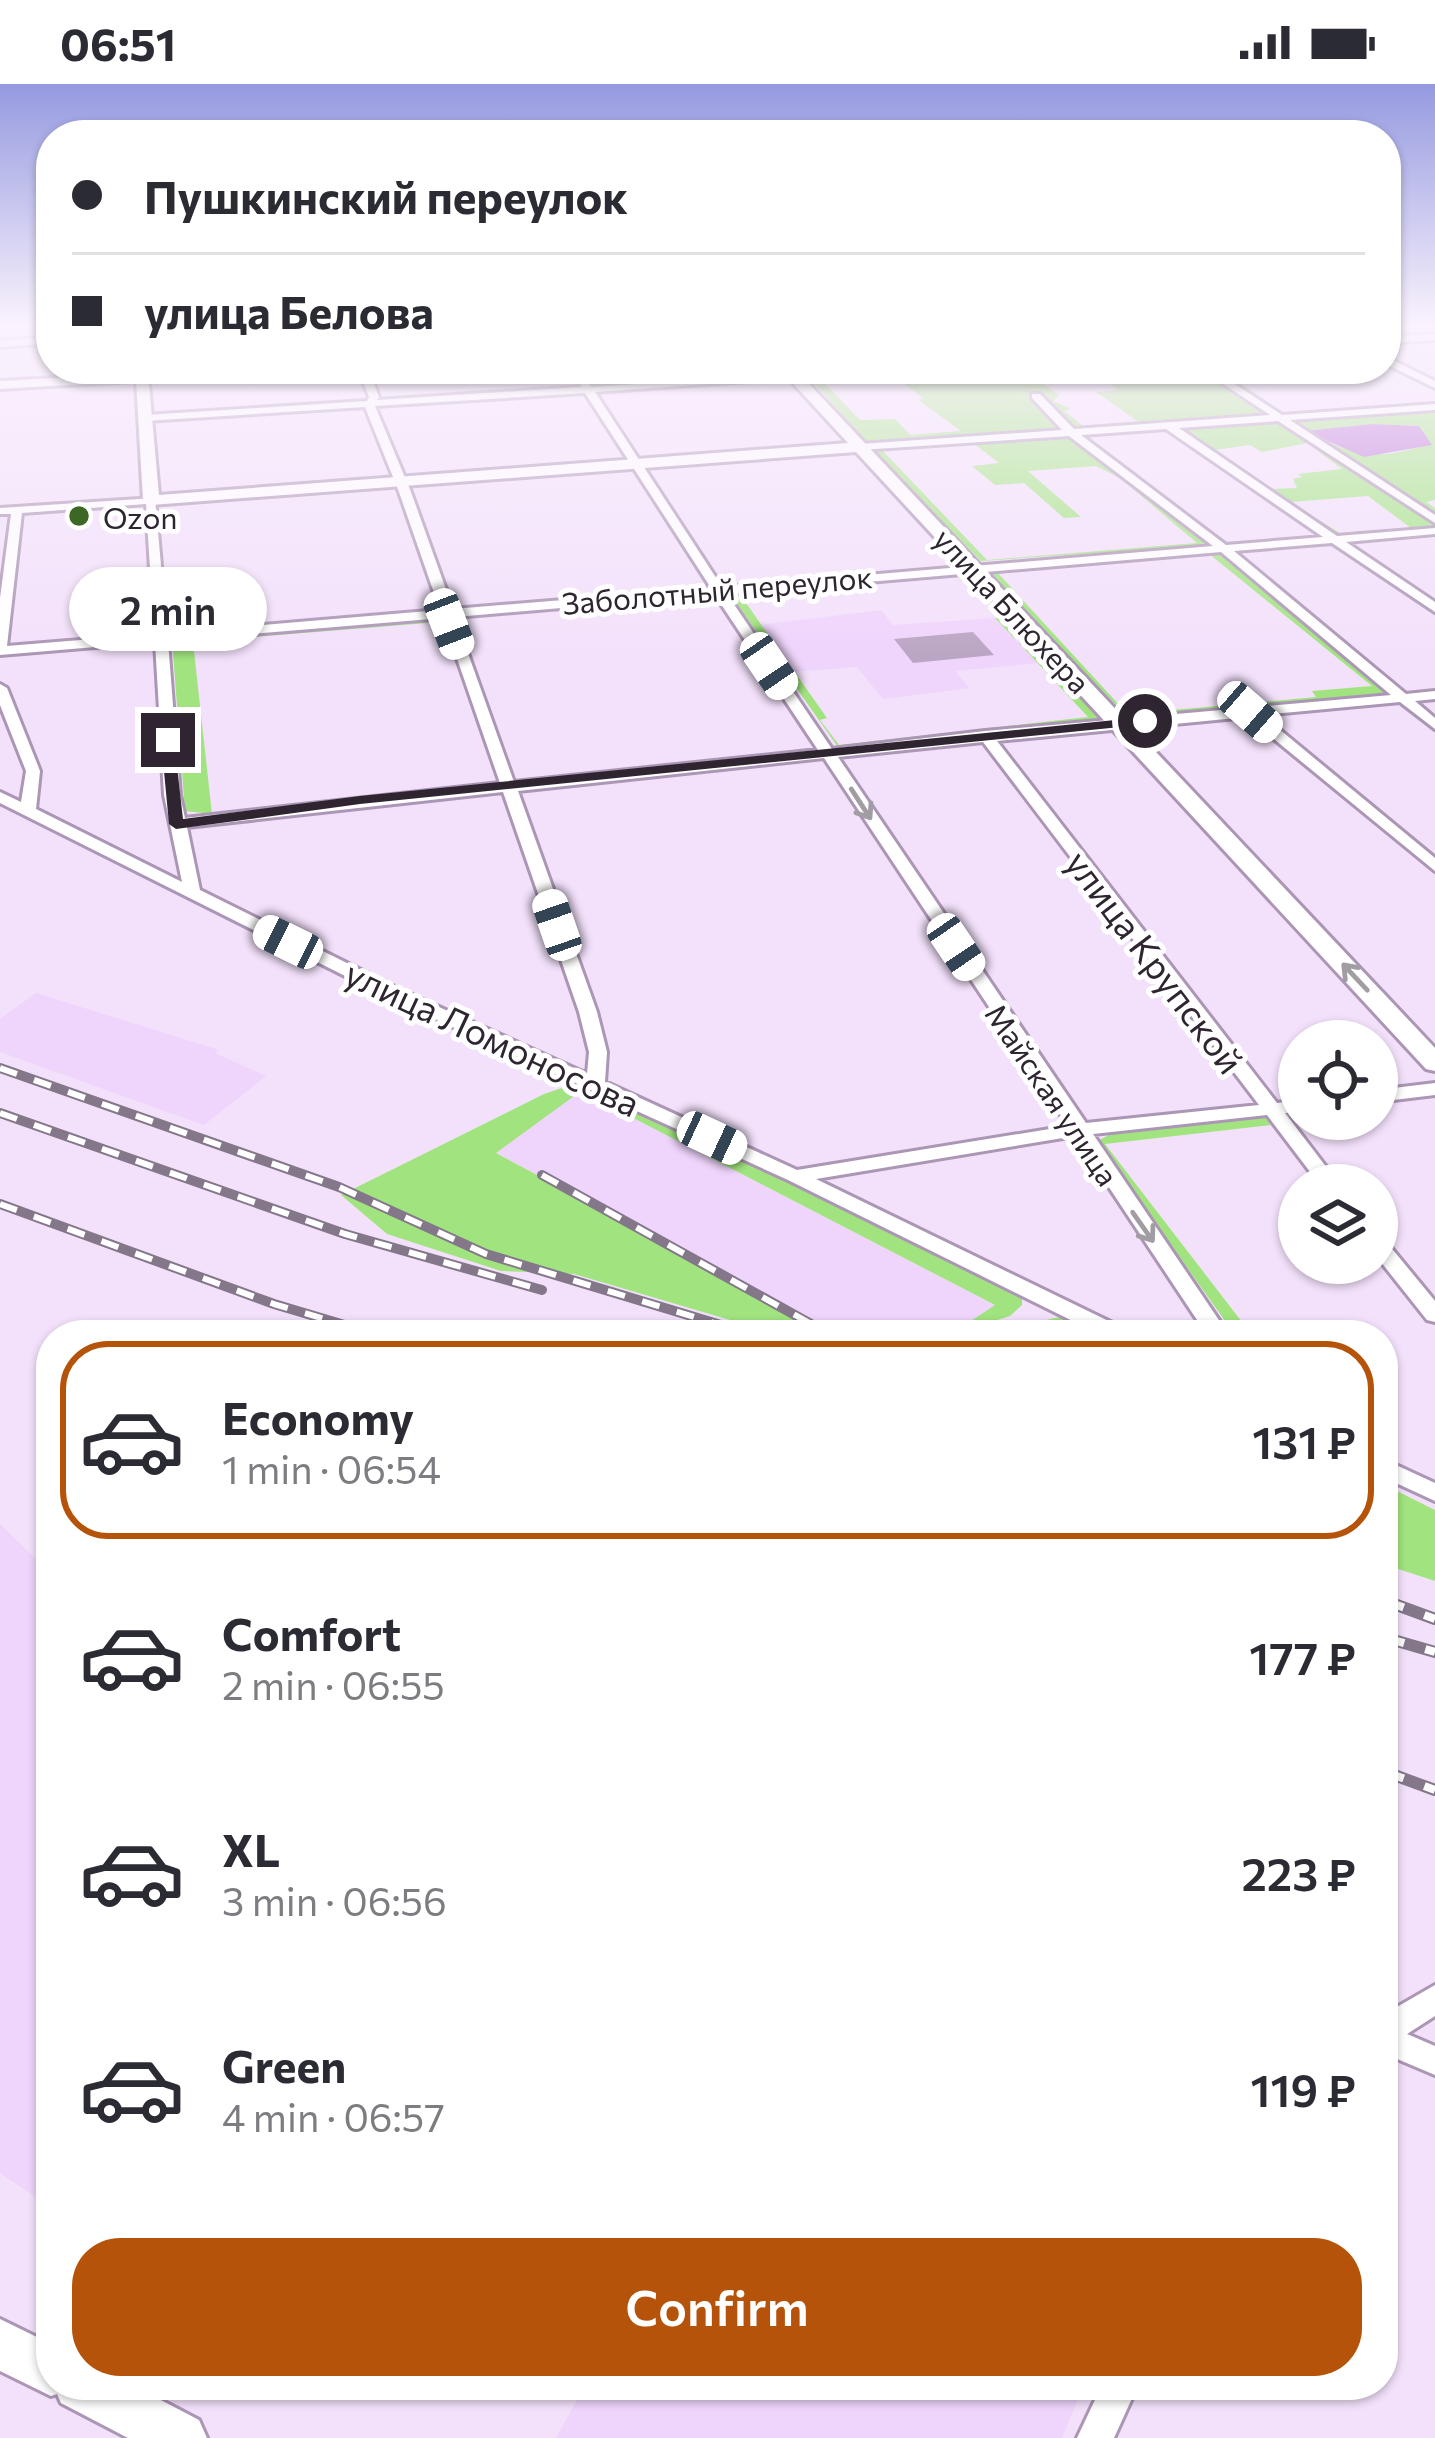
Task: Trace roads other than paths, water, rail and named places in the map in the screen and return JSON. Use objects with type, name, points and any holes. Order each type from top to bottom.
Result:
[{"type":"street","points":[[147,436],[176,824],[191,890]]},
{"type":"street","points":[[382,436],[593,1028],[595,1084]]},
{"type":"street","name":"Майская улица","points":[[617,436],[1208,1320]]},
{"type":"street","name":"улица Блюхера","points":[[849,436],[1435,1063]]},
{"type":"street","points":[[0,512],[1018,436]]},
{"type":"street","points":[[1077,436],[1223,548],[1435,725]]},
{"type":"street","points":[[1183,436],[1435,608]]},
{"type":"street","points":[[1305,436],[1435,520]]},
{"type":"street","points":[[0,650],[17,510]]},
{"type":"street","name":"Заболотный переулок","points":[[0,650],[1435,531]]},
{"type":"street","points":[[0,688],[33,771],[28,810]]},
{"type":"street","points":[[176,824],[986,734],[1435,695]]},
{"type":"street","points":[[1250,712],[1435,866]]},
{"type":"street","name":"улица Крупской","points":[[986,734],[1313,1164]]},
{"type":"street","name":"улица Ломоносова","points":[[0,797],[391,992],[795,1176],[1088,1320]]},
{"type":"street","points":[[1398,1093],[1435,1089]]},
{"type":"street","points":[[795,1176],[1077,1130],[1278,1109]]},
{"type":"street","points":[[1398,1270],[1435,1315]]},
{"type":"street","points":[[1398,1474],[1435,1493]]},
{"type":"street","points":[[1398,2025],[1435,1999]]},
{"type":"street","points":[[1398,2042],[1435,2061]]},
{"type":"street","points":[[0,2344],[36,2363]]},
{"type":"street","points":[[108,2400],[181,2438]]},
{"type":"street","points":[[1095,2438],[1113,2400]]},
{"type":"railway","points":[[0,1068],[339,1187],[486,1254],[704,1320]]},
{"type":"railway","points":[[0,1113],[345,1234],[542,1290]]},
{"type":"railway","points":[[542,1175],[804,1320]]},
{"type":"railway","points":[[0,1204],[328,1320]]},
{"type":"railway","points":[[1398,1605],[1435,1619]]},
{"type":"railway","points":[[1398,1641],[1435,1652]]},
{"type":"railway","points":[[1398,1776],[1435,1790]]},
{"type":"place","name":"Ozon","points":[[79,516]]}]
